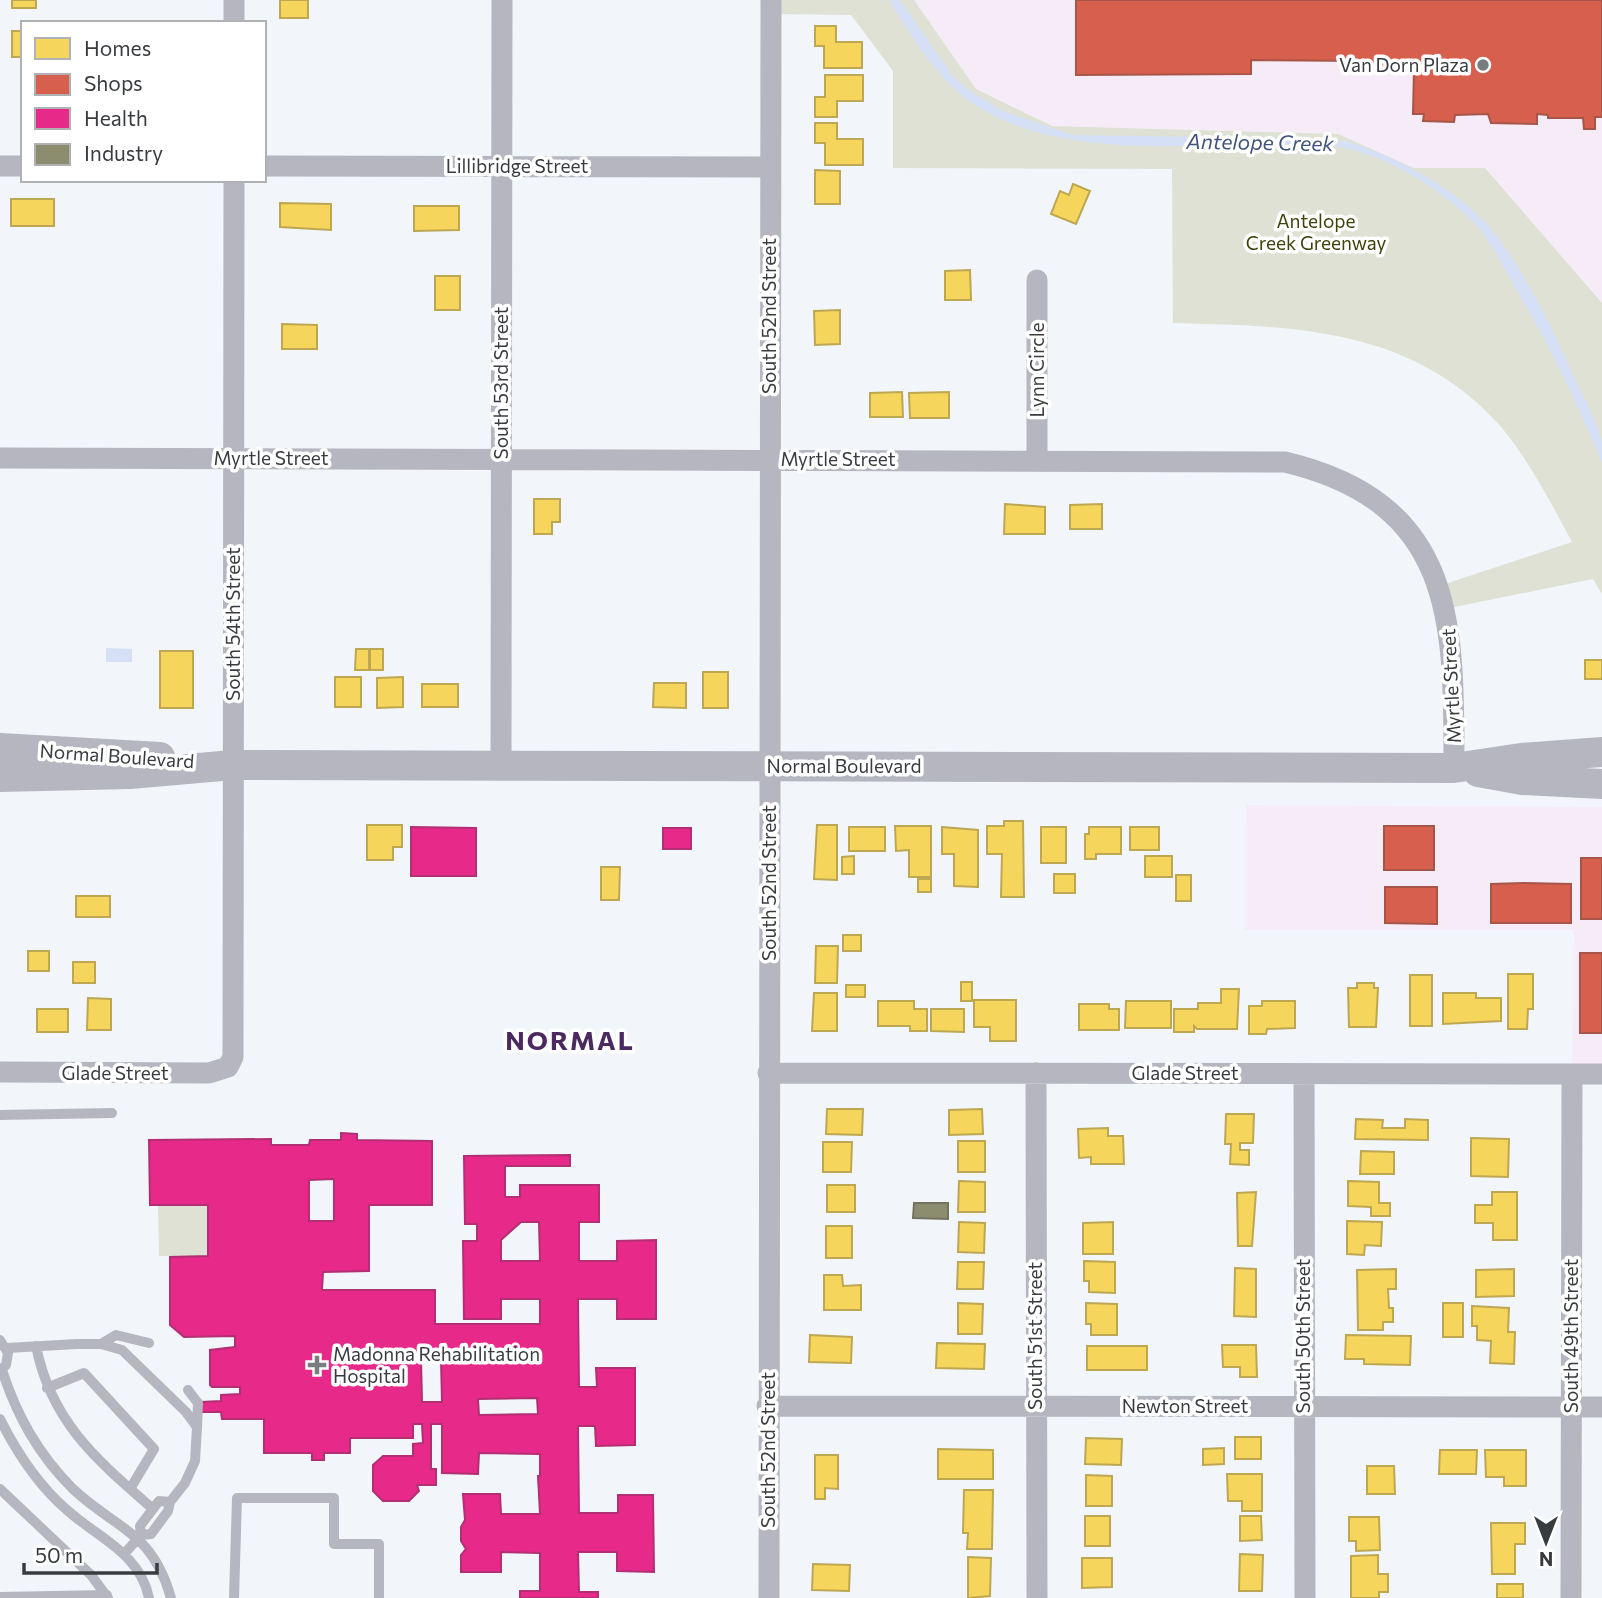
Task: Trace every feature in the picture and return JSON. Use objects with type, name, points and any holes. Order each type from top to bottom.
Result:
[{"type":"main road","name":"Normal Boulevard","points":[[0,748],[160,757],[233,765]]},
{"type":"main road","name":"Normal Boulevard","points":[[0,777],[130,774],[233,765],[1454,768],[1521,758],[1602,752]]},
{"type":"main road","name":"Normal Boulevard","points":[[1454,768],[1522,780],[1602,784]]},
{"type":"street","points":[[234,0],[234,21]]},
{"type":"street","name":"South 53rd Street","points":[[500,766],[502,0]]},
{"type":"street","name":"South 52nd Street","points":[[769,1598],[767,1406],[771,0]]},
{"type":"street","points":[[0,166],[21,166]]},
{"type":"street","name":"Lillibridge Street","points":[[266,166],[769,167]]},
{"type":"street","name":"South 54th Street","points":[[228,1067],[234,1050],[234,182]]},
{"type":"street","name":"Lynn Circle","points":[[1037,280],[1037,459]]},
{"type":"street","name":"Myrtle Street","points":[[0,458],[1037,459],[1285,462],[1318,469],[1372,498],[1412,537],[1438,586],[1452,644],[1454,768]]},
{"type":"street","name":"Glade Street","points":[[0,1072],[209,1073],[228,1067]]},
{"type":"street","name":"Glade Street","points":[[768,1073],[1602,1074]]},
{"type":"street","name":"South 51st Street","points":[[1036,1073],[1037,1598]]},
{"type":"street","name":"South 50th Street","points":[[1304,1074],[1305,1598]]},
{"type":"street","name":"South 49th Street","points":[[1571,1598],[1572,1074]]},
{"type":"street","name":"Newton Street","points":[[767,1406],[1602,1407]]},
{"type":"lane","points":[[0,1115],[111,1113]]},
{"type":"lane","points":[[101,1344],[116,1335],[149,1343]]},
{"type":"lane","points":[[171,1598],[164,1575],[140,1537],[75,1491],[34,1443],[16,1411],[1,1370],[8,1359],[3,1344],[101,1344],[122,1350],[186,1412],[197,1427]]},
{"type":"lane","points":[[36,1346],[47,1388],[84,1447],[152,1508]]},
{"type":"lane","points":[[47,1388],[84,1373],[154,1449],[130,1489]]},
{"type":"lane","points":[[125,1553],[140,1537],[151,1534],[185,1483],[195,1461],[198,1403],[188,1390]]},
{"type":"lane","points":[[0,1419],[15,1450],[41,1485],[66,1510],[125,1553],[147,1586],[149,1598]]},
{"type":"lane","points":[[0,1489],[91,1575],[108,1597]]},
{"type":"lane","points":[[234,1598],[237,1498],[334,1497],[334,1544],[379,1544],[379,1598]]},
{"type":"lane","points":[[140,1537],[140,1526],[152,1508],[159,1501],[170,1502]]},
{"type":"lane","points":[[0,1598],[108,1597]]},
{"type":"shaded area","name":"Van Dorn Plaza","points":[[914,0],[1602,0],[1602,374],[1600,361],[1485,168],[1414,168],[1338,134],[1052,126],[976,89]]},
{"type":"shaded area","points":[[1246,805],[1602,807],[1602,1074],[1572,1074],[1574,930],[1245,930]]},
{"type":"green space","name":"Antelope Creek Greenway","points":[[771,0],[914,0],[976,89],[1052,126],[1338,134],[1414,168],[1485,168],[1602,303],[1602,594],[1593,579],[1445,609],[1439,586],[1572,542],[1522,455],[1502,428],[1468,395],[1431,370],[1392,352],[1351,339],[1264,327],[1173,323],[1172,169],[893,168],[893,71],[851,15],[771,14]]},
{"type":"green space","points":[[158,1205],[208,1205],[208,1256],[159,1256]]},
{"type":"water","name":"Antelope Creek","points":[[889,0],[900,0],[953,76],[969,90],[1003,111],[1073,135],[1333,139],[1352,143],[1394,159],[1437,183],[1487,224],[1514,260],[1549,324],[1595,421],[1602,442],[1602,463],[1551,352],[1491,244],[1472,221],[1430,187],[1379,159],[1345,148],[1302,145],[1124,145],[1048,135],[1013,124],[980,108],[940,74]]},
{"type":"water","points":[[106,648],[132,649],[132,662],[106,662]]},
{"type":"building: Homes","points":[[12,0],[36,0],[36,8],[12,8]]},
{"type":"building: Homes","points":[[280,0],[308,0],[308,18],[280,18]]},
{"type":"building: Homes","points":[[815,26],[836,26],[836,42],[862,42],[862,68],[824,68],[824,46],[815,46]]},
{"type":"building: Homes","points":[[12,31],[21,31],[21,57],[12,57]]},
{"type":"building: Homes","points":[[825,75],[863,75],[863,101],[837,101],[837,117],[815,117],[815,97],[825,97]]},
{"type":"building: Homes","points":[[815,123],[837,123],[837,139],[863,139],[863,165],[825,165],[825,143],[815,143]]},
{"type":"building: Homes","points":[[815,170],[840,171],[840,204],[815,204]]},
{"type":"building: Homes","points":[[1073,184],[1090,191],[1076,224],[1051,214],[1060,191],[1069,195]]},
{"type":"building: Homes","points":[[11,199],[54,199],[54,226],[11,226]]},
{"type":"building: Homes","points":[[280,203],[331,204],[331,230],[280,227]]},
{"type":"building: Homes","points":[[414,206],[459,206],[459,230],[414,231]]},
{"type":"building: Homes","points":[[970,270],[971,300],[945,300],[945,271]]},
{"type":"building: Homes","points":[[435,276],[460,276],[460,310],[435,310]]},
{"type":"building: Homes","points":[[840,310],[840,344],[815,345],[814,311]]},
{"type":"building: Homes","points":[[282,324],[317,325],[317,349],[282,349]]},
{"type":"building: Homes","points":[[902,392],[903,417],[870,417],[870,393]]},
{"type":"building: Homes","points":[[949,392],[949,418],[910,418],[909,393]]},
{"type":"building: Homes","points":[[534,499],[560,499],[560,522],[552,522],[552,534],[534,534]]},
{"type":"building: Homes","points":[[1005,504],[1045,507],[1045,534],[1004,534]]},
{"type":"building: Homes","points":[[1102,504],[1102,529],[1070,529],[1070,505]]},
{"type":"building: Homes","points":[[356,649],[369,649],[369,670],[355,670]]},
{"type":"building: Homes","points":[[370,649],[383,649],[383,670],[370,670]]},
{"type":"building: Homes","points":[[160,651],[193,651],[193,708],[160,708]]},
{"type":"building: Homes","points":[[1585,660],[1602,660],[1602,679],[1585,679]]},
{"type":"building: Homes","points":[[703,672],[728,672],[728,708],[703,708]]},
{"type":"building: Homes","points":[[335,677],[361,677],[361,707],[335,707]]},
{"type":"building: Homes","points":[[403,677],[403,707],[377,708],[377,678]]},
{"type":"building: Homes","points":[[654,683],[686,683],[686,708],[653,707]]},
{"type":"building: Homes","points":[[422,684],[458,684],[458,707],[422,707]]},
{"type":"building: Homes","points":[[1004,821],[1023,821],[1024,897],[1001,897],[1002,854],[987,854],[987,826],[1004,826]]},
{"type":"building: Homes","points":[[367,825],[402,825],[402,847],[393,847],[393,860],[367,860]]},
{"type":"building: Homes","points":[[817,825],[837,825],[837,880],[814,879]]},
{"type":"building: Homes","points":[[895,826],[931,826],[931,877],[909,877],[909,850],[896,851]]},
{"type":"building: Homes","points":[[849,827],[885,827],[885,851],[849,851]]},
{"type":"building: Homes","points":[[942,827],[978,830],[978,887],[954,886],[954,854],[942,854]]},
{"type":"building: Homes","points":[[1041,827],[1066,827],[1066,863],[1041,863]]},
{"type":"building: Homes","points":[[1089,827],[1121,827],[1121,854],[1096,854],[1096,859],[1085,859],[1085,834],[1089,834]]},
{"type":"building: Homes","points":[[1130,827],[1159,827],[1159,850],[1130,850]]},
{"type":"building: Homes","points":[[854,856],[854,874],[842,874],[842,857]]},
{"type":"building: Homes","points":[[1145,856],[1172,856],[1172,877],[1145,877]]},
{"type":"building: Homes","points":[[601,867],[620,867],[619,900],[601,900]]},
{"type":"building: Homes","points":[[1054,874],[1075,874],[1075,893],[1054,893]]},
{"type":"building: Homes","points":[[1176,875],[1191,875],[1191,901],[1176,901]]},
{"type":"building: Homes","points":[[918,879],[931,879],[931,892],[918,892]]},
{"type":"building: Homes","points":[[76,896],[110,896],[110,917],[76,917]]},
{"type":"building: Homes","points":[[843,935],[861,935],[861,951],[843,951]]},
{"type":"building: Homes","points":[[816,946],[838,946],[837,983],[815,983]]},
{"type":"building: Homes","points":[[28,951],[49,951],[49,971],[28,971]]},
{"type":"building: Homes","points":[[73,962],[95,962],[95,983],[73,983]]},
{"type":"building: Homes","points":[[1508,974],[1533,974],[1533,1009],[1528,1009],[1527,1029],[1508,1029]]},
{"type":"building: Homes","points":[[1410,975],[1432,975],[1432,1026],[1410,1026]]},
{"type":"building: Homes","points":[[961,982],[972,982],[972,1001],[961,1001]]},
{"type":"building: Homes","points":[[1357,983],[1374,983],[1374,988],[1378,988],[1376,1027],[1349,1027],[1348,988],[1357,988]]},
{"type":"building: Homes","points":[[846,985],[865,985],[865,997],[846,997]]},
{"type":"building: Homes","points":[[1221,989],[1239,989],[1237,1029],[1197,1029],[1194,1026],[1194,1032],[1174,1032],[1174,1009],[1198,1009],[1198,1003],[1221,1003]]},
{"type":"building: Homes","points":[[814,993],[837,993],[837,1031],[812,1031]]},
{"type":"building: Homes","points":[[1443,993],[1476,993],[1476,998],[1501,998],[1501,1021],[1443,1024]]},
{"type":"building: Homes","points":[[88,998],[111,999],[111,1030],[87,1030]]},
{"type":"building: Homes","points":[[974,1000],[1016,1000],[1016,1041],[990,1041],[990,1027],[974,1027]]},
{"type":"building: Homes","points":[[878,1001],[914,1001],[914,1009],[927,1009],[927,1031],[910,1031],[910,1026],[878,1026]]},
{"type":"building: Homes","points":[[1126,1001],[1171,1001],[1171,1028],[1125,1028]]},
{"type":"building: Homes","points":[[1262,1001],[1295,1001],[1295,1028],[1267,1029],[1266,1034],[1249,1034],[1249,1006],[1262,1006]]},
{"type":"building: Homes","points":[[1079,1004],[1109,1004],[1109,1009],[1119,1009],[1119,1030],[1079,1030]]},
{"type":"building: Homes","points":[[37,1009],[68,1009],[68,1032],[37,1032]]},
{"type":"building: Homes","points":[[931,1009],[964,1009],[964,1032],[931,1031]]},
{"type":"building: Homes","points":[[827,1109],[863,1109],[862,1135],[826,1134]]},
{"type":"building: Homes","points":[[982,1109],[983,1134],[949,1135],[949,1110]]},
{"type":"building: Homes","points":[[1226,1114],[1254,1114],[1253,1143],[1240,1143],[1240,1150],[1249,1150],[1249,1165],[1230,1164],[1231,1144],[1225,1144]]},
{"type":"building: Homes","points":[[1356,1119],[1383,1120],[1382,1128],[1405,1128],[1405,1119],[1428,1120],[1428,1140],[1355,1139]]},
{"type":"building: Homes","points":[[1108,1128],[1108,1136],[1123,1136],[1124,1164],[1091,1164],[1091,1157],[1079,1158],[1078,1129]]},
{"type":"building: Homes","points":[[1471,1138],[1509,1139],[1508,1177],[1471,1176]]},
{"type":"building: Homes","points":[[958,1141],[985,1141],[985,1172],[958,1172]]},
{"type":"building: Homes","points":[[823,1142],[852,1142],[851,1172],[823,1172]]},
{"type":"building: Homes","points":[[1361,1151],[1394,1152],[1394,1174],[1360,1174]]},
{"type":"building: Homes","points":[[959,1181],[985,1182],[985,1212],[958,1212]]},
{"type":"building: Homes","points":[[1348,1181],[1379,1182],[1379,1203],[1390,1203],[1390,1216],[1371,1216],[1371,1207],[1348,1206]]},
{"type":"building: Homes","points":[[827,1185],[855,1185],[855,1212],[827,1212]]},
{"type":"building: Homes","points":[[1256,1192],[1252,1246],[1238,1246],[1237,1193]]},
{"type":"building: Homes","points":[[1492,1192],[1517,1192],[1517,1240],[1493,1240],[1493,1223],[1475,1223],[1475,1205],[1492,1205]]},
{"type":"building: Homes","points":[[1347,1221],[1382,1222],[1381,1246],[1365,1245],[1364,1255],[1347,1254]]},
{"type":"building: Homes","points":[[959,1222],[985,1223],[984,1253],[958,1252]]},
{"type":"building: Homes","points":[[1113,1222],[1113,1254],[1083,1254],[1083,1223]]},
{"type":"building: Homes","points":[[826,1226],[852,1226],[852,1258],[826,1258]]},
{"type":"building: Homes","points":[[1084,1261],[1115,1262],[1115,1293],[1089,1292],[1089,1281],[1084,1281]]},
{"type":"building: Homes","points":[[958,1262],[984,1262],[983,1289],[957,1289]]},
{"type":"building: Homes","points":[[1235,1268],[1256,1269],[1256,1317],[1234,1316]]},
{"type":"building: Homes","points":[[1396,1269],[1396,1289],[1388,1289],[1393,1322],[1383,1322],[1383,1330],[1358,1330],[1357,1270]]},
{"type":"building: Homes","points":[[1514,1269],[1514,1296],[1476,1297],[1476,1270]]},
{"type":"building: Homes","points":[[824,1275],[842,1275],[843,1286],[861,1285],[861,1310],[824,1310]]},
{"type":"building: Homes","points":[[958,1303],[983,1304],[982,1334],[958,1334]]},
{"type":"building: Homes","points":[[1086,1303],[1117,1304],[1117,1335],[1091,1335],[1091,1324],[1086,1324]]},
{"type":"building: Homes","points":[[1443,1303],[1463,1303],[1463,1337],[1443,1337]]},
{"type":"building: Homes","points":[[1472,1306],[1509,1308],[1508,1332],[1515,1332],[1514,1364],[1490,1363],[1491,1341],[1477,1340],[1477,1326],[1472,1326]]},
{"type":"building: Homes","points":[[810,1335],[852,1337],[851,1363],[809,1362]]},
{"type":"building: Homes","points":[[1346,1335],[1411,1336],[1410,1365],[1364,1364],[1364,1359],[1345,1359]]},
{"type":"building: Homes","points":[[937,1343],[985,1344],[984,1369],[936,1368]]},
{"type":"building: Homes","points":[[1222,1345],[1256,1345],[1257,1377],[1240,1377],[1240,1367],[1223,1367]]},
{"type":"building: Homes","points":[[1087,1346],[1147,1346],[1147,1370],[1087,1370]]},
{"type":"building: Homes","points":[[1235,1437],[1261,1437],[1261,1459],[1235,1459]]},
{"type":"building: Homes","points":[[1086,1438],[1122,1439],[1121,1465],[1085,1464]]},
{"type":"building: Homes","points":[[1224,1448],[1224,1464],[1203,1465],[1203,1449]]},
{"type":"building: Homes","points":[[938,1449],[993,1450],[993,1479],[938,1479]]},
{"type":"building: Homes","points":[[1440,1450],[1477,1450],[1476,1474],[1439,1474]]},
{"type":"building: Homes","points":[[1485,1450],[1526,1450],[1526,1486],[1504,1486],[1504,1477],[1486,1477]]},
{"type":"building: Homes","points":[[815,1455],[838,1455],[838,1489],[825,1488],[825,1499],[815,1499]]},
{"type":"building: Homes","points":[[1367,1466],[1394,1466],[1395,1494],[1367,1494]]},
{"type":"building: Homes","points":[[1227,1474],[1262,1474],[1262,1511],[1242,1511],[1242,1501],[1228,1501]]},
{"type":"building: Homes","points":[[1086,1475],[1112,1476],[1112,1506],[1086,1506]]},
{"type":"building: Homes","points":[[964,1490],[993,1490],[992,1549],[967,1549],[968,1533],[963,1533]]},
{"type":"building: Homes","points":[[1085,1516],[1110,1516],[1110,1546],[1085,1546]]},
{"type":"building: Homes","points":[[1240,1516],[1261,1516],[1262,1540],[1240,1541]]},
{"type":"building: Homes","points":[[1349,1517],[1379,1517],[1380,1550],[1356,1551],[1356,1541],[1349,1541]]},
{"type":"building: Homes","points":[[1491,1523],[1525,1523],[1525,1544],[1515,1544],[1515,1574],[1492,1574]]},
{"type":"building: Homes","points":[[1240,1554],[1263,1555],[1262,1591],[1239,1591]]},
{"type":"building: Homes","points":[[1378,1555],[1378,1574],[1388,1574],[1388,1592],[1379,1592],[1379,1598],[1351,1598],[1351,1556]]},
{"type":"building: Homes","points":[[968,1557],[991,1558],[990,1596],[968,1598]]},
{"type":"building: Homes","points":[[1082,1558],[1112,1558],[1112,1587],[1082,1588]]},
{"type":"building: Homes","points":[[813,1564],[850,1565],[849,1591],[812,1590]]},
{"type":"building: Homes","points":[[1497,1584],[1523,1584],[1523,1598],[1497,1598]]},
{"type":"building: Shops","name":"Van Dorn Plaza","points":[[1076,0],[1602,0],[1602,117],[1595,117],[1595,129],[1584,129],[1583,118],[1548,118],[1548,115],[1537,114],[1537,124],[1491,123],[1488,114],[1455,115],[1454,122],[1423,121],[1424,114],[1413,114],[1414,69],[1364,69],[1364,61],[1251,60],[1251,74],[1076,75]]},
{"type":"building: Shops","points":[[1384,826],[1434,826],[1434,870],[1384,870]]},
{"type":"building: Shops","points":[[1581,858],[1602,858],[1602,919],[1581,919]]},
{"type":"building: Shops","points":[[1491,884],[1571,884],[1571,923],[1491,923]]},
{"type":"building: Shops","points":[[1385,887],[1437,887],[1437,924],[1385,923]]},
{"type":"building: Shops","points":[[1580,953],[1602,953],[1602,1033],[1580,1033]]},
{"type":"building: Health","points":[[411,827],[476,828],[476,876],[411,876]]},
{"type":"building: Health","points":[[663,828],[691,828],[691,849],[663,849]]},
{"type":"building: Health","name":"Madonna Rehabilitation Hospital","points":[[341,1133],[357,1134],[357,1140],[432,1141],[432,1205],[369,1205],[369,1271],[323,1272],[322,1290],[435,1290],[435,1324],[540,1324],[540,1299],[501,1299],[501,1319],[464,1319],[463,1241],[477,1241],[477,1224],[465,1224],[464,1156],[570,1155],[570,1166],[505,1166],[505,1197],[520,1197],[520,1185],[599,1185],[599,1222],[579,1222],[579,1261],[617,1261],[617,1241],[656,1240],[656,1319],[617,1319],[617,1299],[578,1299],[579,1387],[597,1387],[596,1368],[635,1368],[635,1445],[596,1446],[595,1426],[578,1426],[579,1513],[618,1513],[618,1495],[653,1495],[654,1572],[617,1571],[617,1552],[578,1552],[579,1592],[598,1592],[598,1598],[520,1598],[520,1591],[540,1591],[540,1553],[501,1552],[501,1572],[461,1572],[461,1555],[466,1549],[461,1541],[461,1527],[465,1520],[463,1494],[500,1494],[501,1514],[540,1514],[540,1454],[479,1453],[478,1474],[442,1473],[442,1424],[431,1424],[431,1469],[436,1469],[436,1485],[417,1485],[419,1491],[409,1501],[383,1501],[373,1491],[373,1465],[383,1456],[413,1456],[413,1444],[423,1443],[422,1424],[413,1424],[413,1438],[350,1438],[350,1453],[324,1453],[324,1460],[312,1460],[312,1453],[264,1453],[264,1419],[222,1419],[221,1412],[202,1412],[202,1402],[221,1401],[221,1395],[240,1394],[240,1387],[210,1385],[210,1350],[235,1347],[235,1336],[184,1337],[170,1325],[170,1257],[208,1256],[208,1205],[150,1205],[149,1140],[271,1139],[271,1145],[309,1145],[310,1140],[341,1140]],"holes":[[[334,1179],[334,1221],[309,1221],[309,1180]],[[521,1222],[539,1222],[540,1261],[501,1261],[501,1240]],[[421,1360],[441,1360],[442,1402],[422,1402]],[[537,1398],[538,1414],[479,1415],[478,1399]]]},
{"type":"building: Industry","points":[[914,1203],[948,1203],[948,1219],[913,1218]]},
{"type":"place","name":"Van Dorn Plaza","points":[[1483,65]]},
{"type":"place","name":"Madonna Rehabilitation Hospital","points":[[317,1365]]},
{"type":"district","name":"NORMAL","points":[[570,1041]]}]
